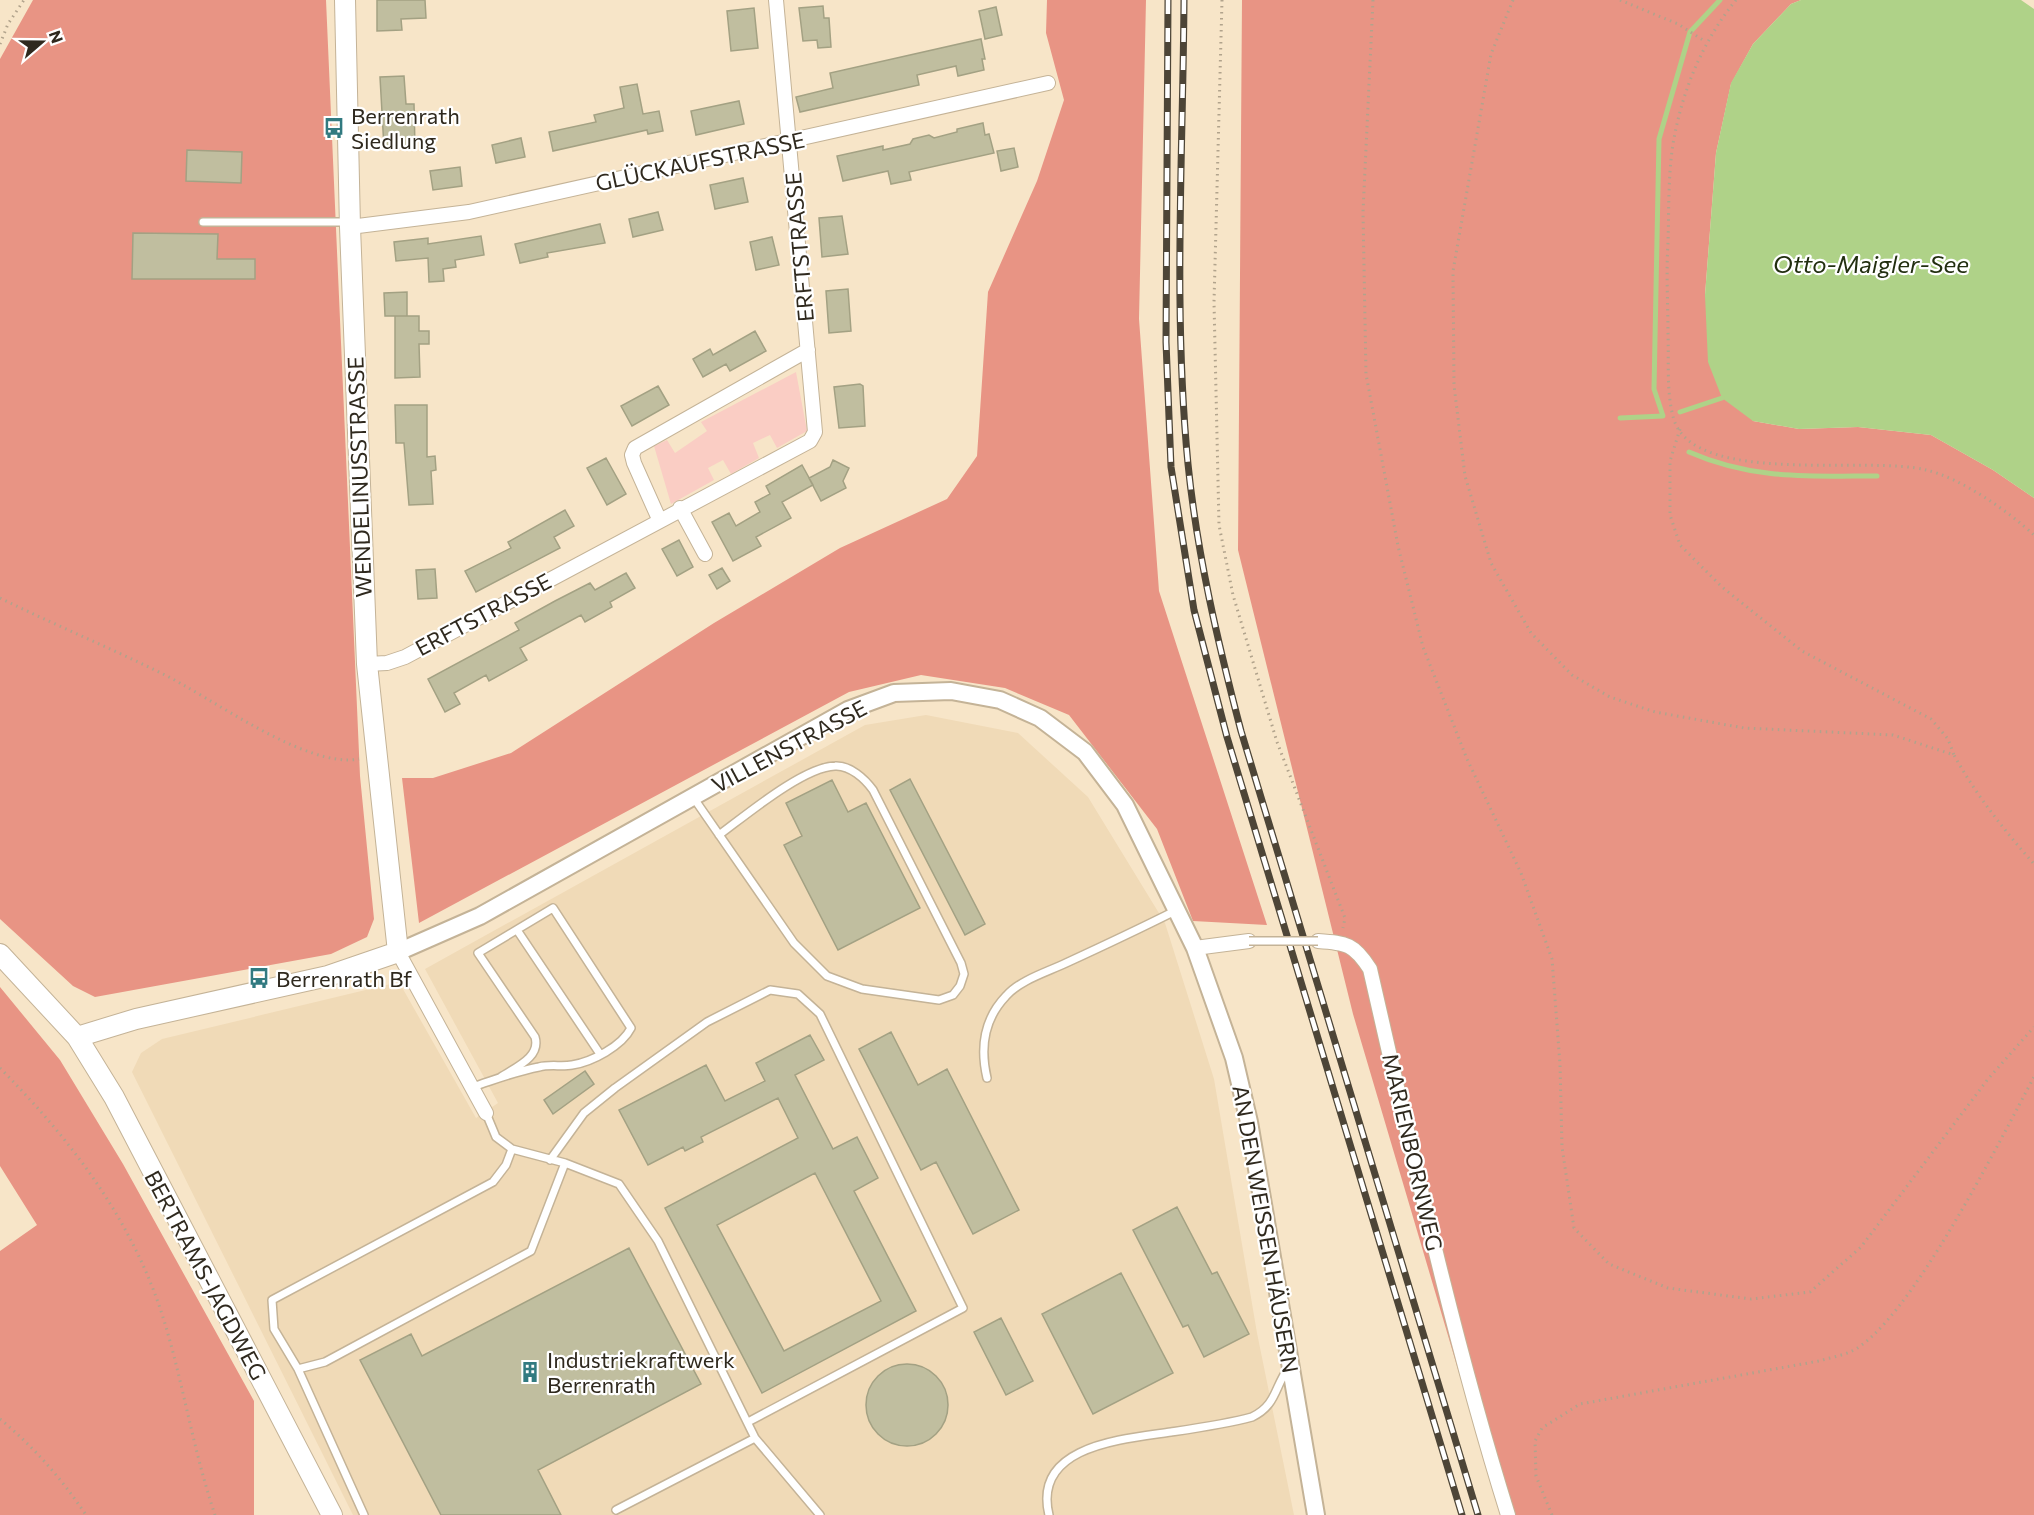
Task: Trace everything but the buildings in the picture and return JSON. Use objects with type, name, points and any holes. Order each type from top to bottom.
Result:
[{"type":"main road","name":"WENDELINUSSTRASSE","points":[[345,0],[350,225],[367,664],[398,952]]},
{"type":"main road","name":"VILLENSTRASSE","points":[[77,1037],[136,1019],[318,979],[398,952]]},
{"type":"main road","name":"BERTRAMS-JAGDWEG","points":[[0,954],[77,1037],[114,1096],[332,1515]]},
{"type":"street","name":"ERFTSTRASSE","points":[[367,664],[387,663],[405,657],[659,519],[810,441],[815,432],[776,0]]},
{"type":"street","name":"GLÜCKAUFSTRASSE","points":[[350,225],[469,212],[1048,83]]},
{"type":"street","name":"ERFTSTRASSE","points":[[659,519],[634,463],[632,455],[635,448],[808,350]]},
{"type":"street","points":[[680,508],[705,554]]},
{"type":"street","name":"VILLENSTRASSE","points":[[398,952],[480,916],[848,710],[894,693],[951,691],[1000,700],[1040,718],[1085,752],[1125,805],[1195,948]]},
{"type":"street","name":"MARIENBORNWEG","points":[[1195,948],[1250,941]]},
{"type":"street","name":"MARIENBORNWEG","points":[[1318,941],[1340,943],[1358,950],[1370,969],[1429,1226],[1488,1450],[1508,1515]]},
{"type":"street","name":"AN DEN WEISSEN HÄUSERN","points":[[1195,948],[1234,1059],[1249,1122],[1316,1515]]},
{"type":"street","points":[[398,952],[486,1113]]},
{"type":"lane","points":[[203,222],[350,225]]},
{"type":"lane","points":[[693,797],[719,835],[794,943],[827,976],[862,989],[939,1000],[953,995],[960,986],[964,975],[961,963],[873,790],[865,780],[845,767],[823,768],[806,776],[719,835]]},
{"type":"lane","points":[[472,1087],[541,1066],[572,1065],[600,1054],[627,1035],[631,1029],[629,1022],[553,908],[478,953],[535,1036],[537,1045],[535,1052],[501,1077]]},
{"type":"lane","points":[[987,1078],[982,1056],[984,1039],[995,1010],[1007,994],[1032,979],[1177,910]]},
{"type":"lane","points":[[517,930],[600,1054]]},
{"type":"lane","name":"MARIENBORNWEG","points":[[1250,941],[1318,941]]},
{"type":"lane","points":[[550,1160],[584,1113],[707,1022],[770,990],[798,994],[820,1014],[963,1308],[747,1422]]},
{"type":"lane","points":[[486,1113],[496,1137],[512,1149],[565,1163],[619,1184],[658,1241],[755,1438],[820,1515]]},
{"type":"lane","points":[[364,1515],[298,1369],[274,1329],[272,1300],[493,1182],[506,1165],[512,1149]]},
{"type":"lane","points":[[298,1369],[325,1362],[531,1251],[565,1163]]},
{"type":"lane","points":[[1048,1515],[1045,1501],[1048,1484],[1056,1470],[1070,1458],[1103,1443],[1252,1417],[1269,1406],[1280,1379],[1291,1365]]},
{"type":"lane","points":[[616,1510],[755,1438]]},
{"type":"path","points":[[0,44],[8,24],[24,0]]},
{"type":"path","points":[[1222,0],[1214,302],[1219,525],[1233,595],[1277,742],[1345,918],[1340,943]]},
{"type":"path","points":[[1373,0],[1363,212],[1366,374],[1398,546],[1424,647],[1467,759],[1521,873],[1552,959],[1560,1064],[1562,1147],[1574,1228],[1609,1264],[1668,1288],[1751,1299],[1810,1292],[1861,1247],[1988,1079],[2034,1027]]},
{"type":"path","points":[[1513,0],[1491,54],[1454,271],[1454,385],[1465,476],[1491,563],[1531,633],[1572,675],[1610,697],[1655,712],[1744,728],[1844,730],[1893,735],[1954,755]]},
{"type":"path","points":[[1620,0],[1678,24],[1706,42]]},
{"type":"path","points":[[1736,0],[1706,42],[1691,76],[1673,144],[1667,249],[1669,386],[1675,421],[1689,442],[1743,462],[1785,465],[1878,464],[1926,470],[1956,482],[2019,522],[2034,535]]},
{"type":"path","points":[[1680,429],[1670,461],[1670,515],[1680,545],[1722,587],[1802,651],[1930,719],[1948,739],[1969,782],[1999,824],[2034,864]]},
{"type":"path","points":[[0,598],[162,673],[277,737],[317,755],[351,760],[377,756]]},
{"type":"path","points":[[0,1068],[75,1150],[110,1199],[133,1242],[168,1332],[215,1515]]},
{"type":"path","points":[[1552,1515],[1536,1476],[1535,1441],[1542,1428],[1580,1404],[1819,1361],[1851,1352],[1878,1332],[1914,1287],[1991,1157],[2034,1077]]},
{"type":"path","points":[[0,1419],[29,1443],[64,1483],[86,1515]]},
{"type":"shaded area","points":[[33,0],[326,0],[360,776],[374,919],[367,937],[331,954],[95,997],[73,986],[0,919],[0,59]]},
{"type":"shaded area","points":[[1047,0],[1146,0],[1139,319],[1159,591],[1267,925],[1193,921],[1157,829],[1069,715],[1005,688],[921,675],[849,692],[419,923],[402,778],[433,778],[511,753],[714,623],[840,548],[947,499],[977,456],[988,292],[1037,181],[1064,100],[1046,33]]},
{"type":"shaded area","points":[[1242,0],[1801,0],[1791,4],[1753,44],[1731,84],[1716,153],[1705,295],[1753,421],[1799,429],[1858,427],[1931,435],[1993,470],[2034,498],[2034,1515],[1501,1515],[1353,1014],[1238,550]]},
{"type":"shaded area","points":[[796,372],[807,431],[777,448],[770,435],[753,443],[759,458],[731,474],[723,460],[708,468],[714,480],[671,504],[654,446],[667,440],[675,453],[707,431],[701,422]]},
{"type":"shaded area","points":[[926,715],[1018,733],[1088,797],[1165,923],[1214,1079],[1257,1333],[1294,1515],[353,1515],[132,1072],[141,1053],[162,1039],[399,982],[476,1118],[498,1103],[425,969],[865,725]]},
{"type":"shaded area","points":[[0,987],[60,1060],[123,1164],[254,1401],[254,1515],[0,1515],[0,1251],[37,1225],[0,1166]]},
{"type":"water","name":"Otto-Maigler-See","points":[[1801,0],[2021,0],[2034,9],[2034,498],[1993,470],[1931,435],[1858,427],[1799,429],[1753,421],[1722,398],[1708,362],[1705,295],[1716,153],[1731,83],[1753,44],[1791,4]]},
{"type":"waterway","points":[[1620,418],[1663,416],[1654,389],[1659,139],[1690,32],[1720,0]]},
{"type":"waterway","points":[[1680,412],[1722,398]]},
{"type":"waterway","points":[[1689,452],[1736,468],[1758,472],[1804,476],[1877,476]]},
{"type":"railway","points":[[1168,0],[1166,342],[1171,467],[1194,610],[1227,737],[1462,1515]]},
{"type":"railway","points":[[1184,0],[1180,232],[1183,406],[1192,498],[1216,632],[1241,731],[1478,1515]]},
{"type":"place","name":"Berrenrath Siedlung","points":[[334,128]]},
{"type":"place","name":"Berrenrath Bf","points":[[259,978]]},
{"type":"place","name":"Industriekraftwerk Berrenrath","points":[[530,1372]]}]
